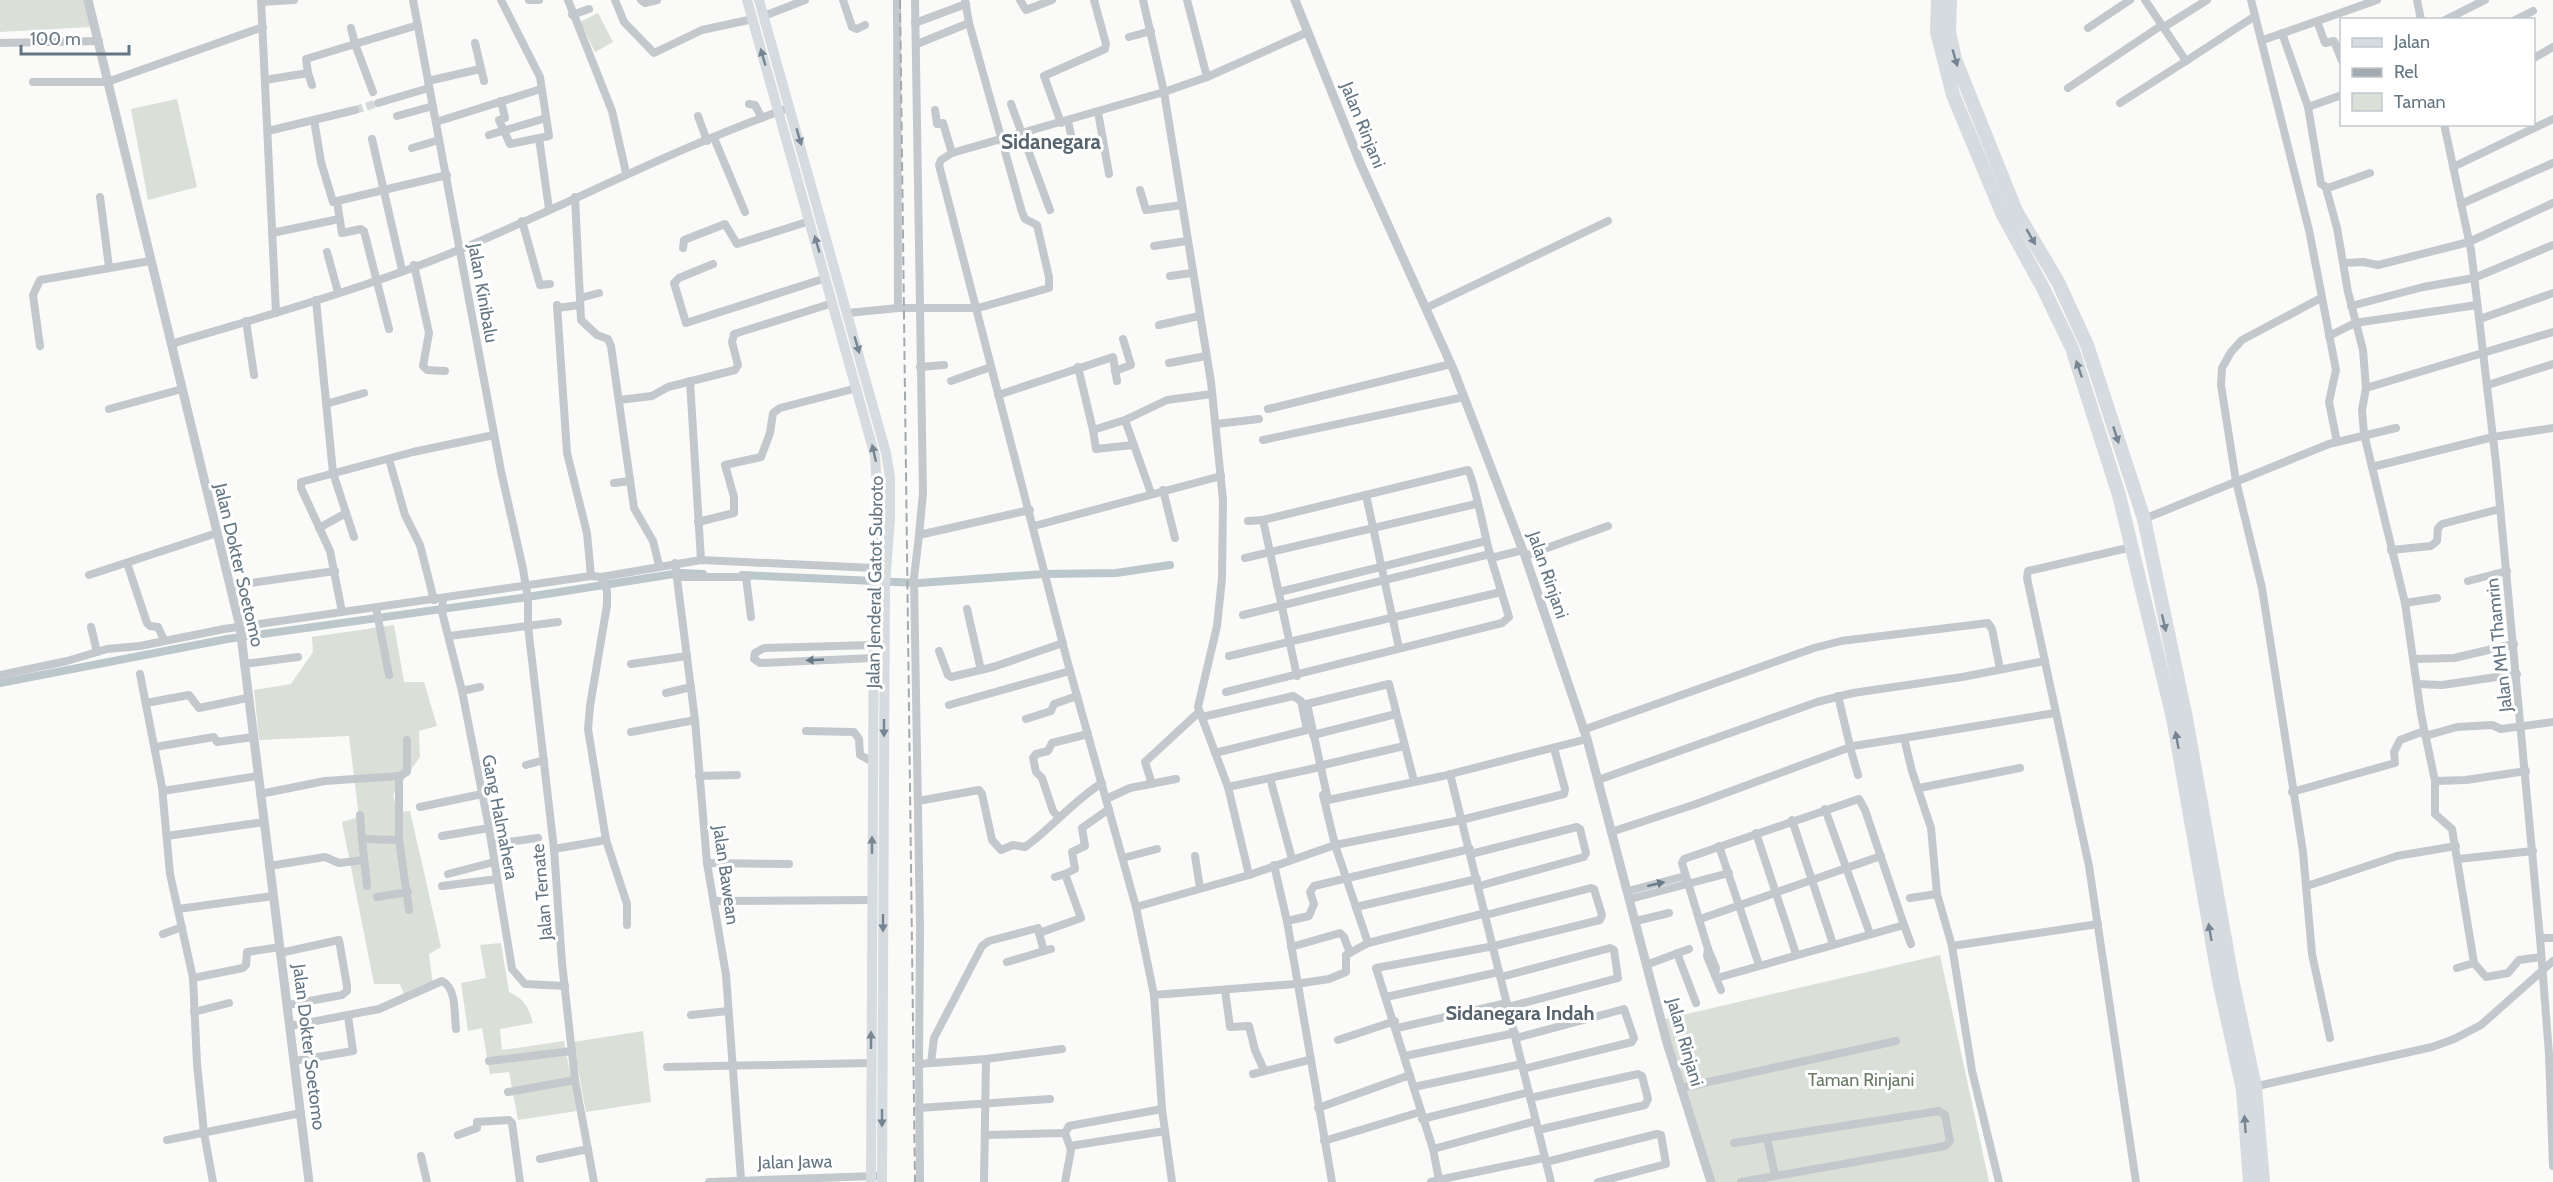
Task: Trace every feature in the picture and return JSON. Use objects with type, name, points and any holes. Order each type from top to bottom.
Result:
[{"type":"highway","points":[[1938,0],[1937,32],[1953,95],[2003,215],[2063,328],[2093,410],[2119,495],[2140,578],[2201,840]]},
{"type":"highway","points":[[1950,0],[1949,32],[1955,59],[2016,211],[2058,282],[2083,337],[2136,488],[2186,718],[2219,981],[2249,1088],[2263,1182]]},
{"type":"highway","points":[[2093,410],[2107,406]]},
{"type":"highway","points":[[2119,495],[2136,488]]},
{"type":"highway","points":[[2140,578],[2155,573]]},
{"type":"highway","points":[[2249,1088],[2250,1182]]},
{"type":"main road","name":"Jalan Jenderal Gatot Subroto","points":[[747,0],[758,18],[790,107],[888,465],[890,519],[886,573],[880,585],[873,645],[873,762],[878,877],[872,900],[871,1179]]},
{"type":"main road","name":"Jalan Jenderal Gatot Subroto","points":[[759,0],[758,18],[778,112],[857,388],[878,477],[879,519],[874,571],[880,585],[878,877],[882,1179]]},
{"type":"street","name":"Jalan Dokter Soetomo","points":[[88,0],[240,630],[309,1182]]},
{"type":"street","points":[[276,313],[261,1],[294,0]]},
{"type":"street","name":"Jalan Kinibalu","points":[[413,0],[494,435],[527,592]]},
{"type":"street","points":[[501,0],[540,77],[549,136],[510,144],[499,120],[505,118],[501,101]]},
{"type":"street","points":[[529,0],[539,0]]},
{"type":"street","points":[[568,0],[572,15],[612,111],[626,173]]},
{"type":"street","points":[[615,0],[624,22],[654,52],[702,30],[758,18],[805,0]]},
{"type":"street","points":[[641,0],[645,3],[655,0]]},
{"type":"street","points":[[843,0],[852,27],[857,29],[865,25]]},
{"type":"street","points":[[897,0],[898,308]]},
{"type":"street","points":[[915,0],[923,493],[914,582],[918,801],[920,1182]]},
{"type":"street","points":[[1020,0],[1026,10],[1052,0]]},
{"type":"street","points":[[1073,144],[1044,76],[1105,49],[1106,44],[1094,0]]},
{"type":"street","points":[[1143,0],[1164,92],[1212,394],[1221,476],[1222,578],[1217,626],[1199,700],[1201,715],[1228,788],[1249,875]]},
{"type":"street","points":[[1187,0],[1207,77]]},
{"type":"street","name":"Jalan Rinjani","points":[[1295,0],[1361,165],[1451,364],[1524,553],[1585,734],[1646,965],[1711,1182]]},
{"type":"street","points":[[2088,28],[2130,0]]},
{"type":"street","points":[[2145,0],[2186,61]]},
{"type":"street","points":[[2068,88],[2207,0]]},
{"type":"street","points":[[2251,0],[2301,193],[2336,370],[2329,402],[2337,442]]},
{"type":"street","points":[[2263,40],[2376,0]]},
{"type":"street","points":[[2417,0],[2421,18]]},
{"type":"street","points":[[2449,18],[2485,0]]},
{"type":"street","points":[[848,313],[898,308],[978,308],[1049,288],[1050,283],[1037,225],[1024,218],[965,2],[915,23]]},
{"type":"street","points":[[572,15],[589,9]]},
{"type":"street","points":[[2520,18],[2533,11]]},
{"type":"street","points":[[2120,103],[2254,16]]},
{"type":"street","points":[[2317,21],[2325,43],[2334,41],[2340,56]]},
{"type":"street","points":[[917,44],[969,23]]},
{"type":"street","points":[[312,85],[306,59],[418,25]]},
{"type":"street","points":[[33,82],[107,82],[263,27]]},
{"type":"street","points":[[351,28],[373,92]]},
{"type":"street","points":[[1129,37],[1151,32]]},
{"type":"street","points":[[1172,1182],[1162,1109],[1154,995],[1136,907],[1070,671],[1030,510],[998,395],[966,257],[940,170],[941,160],[952,153],[1164,92],[1207,77],[1308,32]]},
{"type":"street","points":[[2282,33],[2308,107],[2319,178],[2325,188],[2345,263],[2351,306],[2361,337],[2366,388],[2362,410],[2364,434],[2404,603],[2435,781],[2435,814],[2442,822],[2450,826],[2456,846],[2474,963],[2486,977],[2508,973],[2521,959],[2541,957]]},
{"type":"street","points":[[0,43],[99,40]]},
{"type":"street","points":[[475,43],[484,81]]},
{"type":"street","points":[[2535,57],[2553,47]]},
{"type":"street","points":[[378,103],[480,69]]},
{"type":"street","points":[[265,80],[308,73]]},
{"type":"street","points":[[436,122],[541,89]]},
{"type":"street","points":[[2308,107],[2340,96]]},
{"type":"street","points":[[749,104],[755,105],[762,118]]},
{"type":"street","points":[[1011,104],[1050,210]]},
{"type":"street","points":[[396,116],[433,106]]},
{"type":"street","points":[[171,344],[316,300],[460,249],[626,173],[790,107]]},
{"type":"street","points":[[268,131],[355,110]]},
{"type":"street","points":[[935,110],[938,124],[943,123],[952,153]]},
{"type":"street","points":[[1098,112],[1109,174]]},
{"type":"street","points":[[698,116],[745,213]]},
{"type":"street","points":[[489,135],[546,118]]},
{"type":"street","points":[[2453,167],[2553,119]]},
{"type":"street","points":[[314,120],[321,162],[332,201],[337,202],[447,175]]},
{"type":"street","name":"Jalan MH Thamrin","points":[[2444,126],[2469,242],[2488,385],[2533,851],[2549,1054],[2553,1166]]},
{"type":"street","points":[[539,138],[549,209]]},
{"type":"street","points":[[372,139],[382,191],[402,270]]},
{"type":"street","points":[[412,148],[440,140]]},
{"type":"street","points":[[2461,204],[2553,163]]},
{"type":"street","points":[[2325,188],[2370,173]]},
{"type":"street","points":[[1140,190],[1146,210],[1182,205]]},
{"type":"street","points":[[575,196],[582,322],[597,335],[609,341],[634,508],[652,541],[659,565]]},
{"type":"street","points":[[100,197],[109,267]]},
{"type":"street","points":[[337,202],[342,233],[363,229],[389,329]]},
{"type":"street","points":[[2345,263],[2358,261],[2379,265],[2469,242],[2553,203]]},
{"type":"street","points":[[272,233],[339,219]]},
{"type":"street","points":[[522,221],[540,285],[550,284]]},
{"type":"street","points":[[683,248],[684,240],[725,224],[737,244],[810,221]]},
{"type":"street","points":[[1426,308],[1608,221]]},
{"type":"street","points":[[1154,246],[1187,241]]},
{"type":"street","points":[[2351,306],[2423,287],[2474,278],[2553,245]]},
{"type":"street","points":[[327,252],[338,292]]},
{"type":"street","points":[[40,346],[33,295],[36,283],[45,278],[150,261]]},
{"type":"street","points":[[713,264],[679,278],[674,283],[686,323],[826,278]]},
{"type":"street","points":[[414,266],[429,333],[423,366],[431,371],[445,371]]},
{"type":"street","points":[[1170,276],[1192,273]]},
{"type":"street","points":[[591,576],[587,533],[567,453],[557,307],[580,302],[599,292]]},
{"type":"street","points":[[2480,319],[2553,293]]},
{"type":"street","points":[[2321,298],[2245,338],[2231,352],[2222,368],[2222,392],[2236,482],[2262,588],[2307,886],[2312,954],[2331,1038]]},
{"type":"street","points":[[316,300],[333,473],[354,537]]},
{"type":"street","points":[[619,400],[652,396],[664,388],[737,369],[734,334],[833,303]]},
{"type":"street","points":[[2329,336],[2355,323],[2477,305]]},
{"type":"street","points":[[1159,325],[1199,316]]},
{"type":"street","points":[[246,321],[254,375]]},
{"type":"street","points":[[2366,388],[2553,332]]},
{"type":"street","points":[[1115,371],[1131,365],[1124,339]]},
{"type":"street","points":[[998,395],[1078,367],[1128,354]]},
{"type":"street","points":[[1169,363],[1206,356]]},
{"type":"street","points":[[1113,357],[1117,381]]},
{"type":"street","points":[[1268,409],[1451,364]]},
{"type":"street","points":[[2488,385],[2553,364]]},
{"type":"street","points":[[920,367],[944,365]]},
{"type":"street","points":[[951,381],[991,367]]},
{"type":"street","points":[[1078,367],[1096,449],[1133,445]]},
{"type":"street","points":[[690,381],[700,560]]},
{"type":"street","points":[[698,522],[734,513],[734,496],[725,465],[761,457],[770,433],[773,413],[780,408],[857,388]]},
{"type":"street","points":[[109,408],[182,389]]},
{"type":"street","points":[[326,404],[364,393]]},
{"type":"street","points":[[1093,430],[1125,420],[1167,400],[1212,394]]},
{"type":"street","points":[[1263,440],[1464,397]]},
{"type":"street","points":[[1216,424],[1259,419]]},
{"type":"street","points":[[1125,420],[1151,493]]},
{"type":"street","points":[[2144,519],[2337,442],[2396,428]]},
{"type":"street","points":[[2372,467],[2493,437],[2553,428]]},
{"type":"street","points":[[342,612],[335,571],[320,528],[300,484],[305,479],[494,435]]},
{"type":"street","name":"Gang Halmahera","points":[[389,459],[405,515],[420,545],[449,636],[489,828],[514,974],[525,984],[565,986]]},
{"type":"street","points":[[1226,692],[1505,622],[1509,617],[1476,504],[1472,475],[1468,470],[1263,520],[1248,521]]},
{"type":"street","points":[[1034,526],[1221,476]]},
{"type":"street","points":[[614,483],[630,481]]},
{"type":"street","points":[[1163,490],[1175,538]]},
{"type":"street","points":[[1366,495],[1399,648]]},
{"type":"street","points":[[1245,558],[1476,504]]},
{"type":"street","points":[[2391,550],[2431,546],[2437,541],[2438,528],[2442,525],[2500,509]]},
{"type":"street","points":[[919,535],[1030,510]]},
{"type":"street","points":[[320,528],[346,513]]},
{"type":"street","points":[[1263,520],[1297,676]]},
{"type":"street","points":[[1244,615],[1490,556],[1524,553],[1608,526]]},
{"type":"street","points":[[89,575],[217,533]]},
{"type":"street","points":[[1279,592],[1486,541]]},
{"type":"street","points":[[2132,547],[2028,571],[2027,583],[2082,826],[2136,1182]]},
{"type":"street","points":[[0,675],[97,652],[164,640],[240,630],[342,612],[377,613],[527,592],[591,576],[602,579],[659,565],[700,560],[874,571]]},
{"type":"street","points":[[127,563],[147,623],[158,627],[164,640]]},
{"type":"street","name":"Jalan Bawean","points":[[675,564],[695,720],[707,863],[726,975],[741,1179]]},
{"type":"street","points":[[230,586],[335,571]]},
{"type":"street","points":[[2468,582],[2507,571]]},
{"type":"street","points":[[677,576],[747,577],[751,617]]},
{"type":"street","points":[[602,579],[607,591],[604,633],[590,706],[588,729],[606,840],[627,904],[627,925]]},
{"type":"street","name":"Jalan Ternate","points":[[527,592],[528,626],[554,849],[575,1080],[594,1182]]},
{"type":"street","points":[[1229,656],[1501,592]]},
{"type":"street","points":[[2404,603],[2437,598]]},
{"type":"street","points":[[967,609],[981,670]]},
{"type":"street","points":[[377,613],[389,675]]},
{"type":"street","points":[[449,636],[558,622]]},
{"type":"street","points":[[1318,767],[1328,800],[1450,774],[1554,748],[1585,734],[1814,648],[1841,641],[1988,623],[1992,629],[2000,669]]},
{"type":"street","points":[[91,627],[97,652]]},
{"type":"street","points":[[939,651],[950,677],[981,670],[1063,643]]},
{"type":"street","points":[[2414,659],[2454,658],[2514,644]]},
{"type":"street","points":[[873,645],[764,648],[755,653],[754,659],[760,663],[873,658]]},
{"type":"street","points":[[631,664],[687,656]]},
{"type":"street","points":[[244,664],[298,657]]},
{"type":"street","points":[[1598,780],[1839,696],[2045,660]]},
{"type":"street","points":[[948,705],[1070,671]]},
{"type":"street","points":[[140,674],[163,791],[170,874],[193,978],[192,1064],[213,1182]]},
{"type":"street","points":[[2417,684],[2442,685],[2517,674]]},
{"type":"street","points":[[1310,732],[1307,704],[1385,683],[1392,687],[1396,714],[1414,782]]},
{"type":"street","points":[[462,691],[480,687]]},
{"type":"street","points":[[666,693],[691,687]]},
{"type":"street","points":[[146,703],[189,695],[199,708],[247,698]]},
{"type":"street","points":[[1026,718],[1051,711],[1054,704],[1077,696]]},
{"type":"street","points":[[1152,784],[1145,762],[1201,715],[1293,696],[1301,701],[1335,845],[1368,943]]},
{"type":"street","points":[[1839,696],[1858,775]]},
{"type":"street","points":[[1611,832],[1696,804],[1850,747],[2055,713]]},
{"type":"street","points":[[1215,753],[1396,714]]},
{"type":"street","points":[[632,732],[695,720]]},
{"type":"street","points":[[2292,792],[2396,763],[2394,752],[2400,740],[2425,733],[2457,727],[2492,725],[2501,729],[2553,722]]},
{"type":"street","points":[[806,731],[854,732],[859,739],[860,755],[873,762]]},
{"type":"street","points":[[1059,818],[1053,811],[1042,778],[1037,775],[1034,756],[1047,751],[1052,743],[1088,735]]},
{"type":"street","points":[[155,747],[214,737],[217,742],[253,736]]},
{"type":"street","points":[[1904,738],[1912,771],[1931,828],[1937,894],[1952,946],[1972,1071],[1999,1182]]},
{"type":"street","points":[[859,739],[873,740]]},
{"type":"street","points":[[260,794],[325,781],[399,776],[407,772],[407,740]]},
{"type":"street","points":[[1228,788],[1404,746]]},
{"type":"street","points":[[1136,907],[1249,875],[1335,845],[1461,820],[1564,794],[1565,789],[1554,748]]},
{"type":"street","points":[[526,765],[544,760]]},
{"type":"street","points":[[1919,788],[2020,768]]},
{"type":"street","points":[[2435,781],[2466,780],[2526,771]]},
{"type":"street","points":[[1450,774],[1551,1182]]},
{"type":"street","points":[[163,791],[258,776]]},
{"type":"street","points":[[399,776],[399,840],[409,910]]},
{"type":"street","points":[[699,776],[737,776]]},
{"type":"street","points":[[1270,778],[1292,859]]},
{"type":"street","points":[[1106,800],[1130,788],[1176,779]]},
{"type":"street","points":[[918,801],[974,789],[981,792],[992,840],[1001,850],[1013,845],[1025,847],[1077,799],[1102,783]]},
{"type":"street","points":[[420,807],[482,794]]},
{"type":"street","points":[[1721,990],[1716,968],[1686,880],[1682,863],[1684,859],[1792,820],[1859,799],[1911,944]]},
{"type":"street","points":[[1055,877],[1075,869],[1072,852],[1085,846],[1082,828],[1109,809]]},
{"type":"street","points":[[1825,809],[1870,934]]},
{"type":"street","points":[[360,815],[367,886]]},
{"type":"street","points":[[1792,820],[1833,944]]},
{"type":"street","points":[[168,836],[264,822]]},
{"type":"street","points":[[1287,921],[1309,916],[1314,904],[1310,892],[1312,887],[1345,876],[1471,852],[1577,827],[1580,829],[1586,853],[1584,857],[1356,907]]},
{"type":"street","points":[[442,836],[489,828]]},
{"type":"street","points":[[1756,833],[1796,954]]},
{"type":"street","points":[[492,844],[538,838]]},
{"type":"street","points":[[362,839],[399,840]]},
{"type":"street","points":[[554,849],[606,840]]},
{"type":"street","points":[[1719,846],[1759,965]]},
{"type":"street","points":[[2307,886],[2397,856],[2456,846]]},
{"type":"street","points":[[1123,858],[1157,849]]},
{"type":"street","points":[[2458,859],[2533,851]]},
{"type":"street","points":[[1196,856],[1200,888]]},
{"type":"street","points":[[1700,919],[1881,856]]},
{"type":"street","points":[[269,866],[325,857],[337,863],[364,860]]},
{"type":"street","points":[[707,863],[738,860],[789,864]]},
{"type":"street","points":[[448,874],[494,862]]},
{"type":"street","points":[[1274,865],[1292,947],[1296,984],[1332,1182]]},
{"type":"street","points":[[1629,895],[1686,880],[1729,873]]},
{"type":"street","points":[[1039,933],[1081,918],[1065,874]]},
{"type":"street","points":[[442,886],[497,879]]},
{"type":"street","points":[[1154,995],[1296,984],[1329,979],[1346,972],[1345,957],[1368,943],[1594,889],[1602,914],[1600,920],[1494,946],[1377,968],[1433,1149],[1435,1181],[1545,1160],[1657,1134],[1662,1136],[1666,1164],[1598,1182]]},
{"type":"street","points":[[377,897],[408,892]]},
{"type":"street","points":[[1910,898],[1937,894]]},
{"type":"street","points":[[178,909],[273,896]]},
{"type":"street","points":[[714,901],[872,900]]},
{"type":"street","points":[[1636,921],[1669,914]]},
{"type":"street","points":[[1952,946],[2098,924]]},
{"type":"street","points":[[1716,976],[1904,925]]},
{"type":"street","points":[[163,934],[182,927]]},
{"type":"street","points":[[931,1063],[934,1038],[982,946],[989,941],[1025,934],[1038,928],[1048,950],[1007,962]]},
{"type":"street","points":[[1292,947],[1340,933],[1350,953]]},
{"type":"street","points":[[2540,938],[2553,938]]},
{"type":"street","points":[[193,978],[243,968],[246,964],[247,952],[280,950],[339,940],[347,986],[346,993],[287,1005]]},
{"type":"street","points":[[1338,1040],[1396,1024],[1508,1005],[1618,978],[1614,950],[1610,948],[1500,974],[1386,997]]},
{"type":"street","points":[[1646,965],[1689,949]]},
{"type":"street","points":[[1677,953],[1696,1003]]},
{"type":"street","points":[[2249,1088],[2432,1047],[2454,1040],[2481,1025],[2542,968],[2553,961]]},
{"type":"street","points":[[2457,968],[2474,963]]},
{"type":"street","points":[[290,1026],[380,1009],[442,981],[450,986],[456,1029]]},
{"type":"street","points":[[1225,990],[1230,1027],[1249,1026],[1255,1050],[1264,1070]]},
{"type":"street","points":[[194,1012],[229,1004]]},
{"type":"street","points":[[1405,1056],[1515,1036],[1624,1009],[1634,1038],[1632,1042],[1414,1087]]},
{"type":"street","points":[[691,1016],[728,1011]]},
{"type":"street","points":[[294,1061],[353,1051],[355,1049],[348,1016]]},
{"type":"street","points":[[1681,1088],[1896,1041]]},
{"type":"street","points":[[920,1064],[986,1059],[1062,1049]]},
{"type":"street","points":[[489,1061],[572,1051]]},
{"type":"street","points":[[984,1182],[986,1059]]},
{"type":"street","points":[[1253,1074],[1309,1060]]},
{"type":"street","points":[[667,1068],[871,1063]]},
{"type":"street","points":[[1324,1141],[1421,1116],[1638,1074],[1642,1076],[1648,1099],[1645,1105],[1538,1130]]},
{"type":"street","points":[[1318,1108],[1410,1075]]},
{"type":"street","points":[[508,1092],[575,1080]]},
{"type":"street","points":[[919,1107],[1050,1099]]},
{"type":"street","points":[[1065,1133],[1071,1125],[1162,1109]]},
{"type":"street","points":[[1734,1143],[1939,1111],[1945,1115],[1950,1141],[1945,1146],[1740,1182]]},
{"type":"street","points":[[167,1140],[301,1113]]},
{"type":"street","points":[[458,1135],[477,1128],[479,1122],[509,1120],[512,1123],[520,1182]]},
{"type":"street","points":[[1433,1149],[1536,1121]]},
{"type":"street","points":[[1070,1146],[1165,1131]]},
{"type":"street","points":[[985,1134],[1065,1133]]},
{"type":"street","points":[[1065,1133],[1070,1146],[1065,1182]]},
{"type":"street","points":[[1767,1138],[1775,1175]]},
{"type":"street","points":[[540,1159],[588,1149]]},
{"type":"street","points":[[422,1156],[427,1182]]},
{"type":"street","name":"Jalan Jawa","points":[[715,1182],[741,1179],[882,1179]]},
{"type":"green space","points":[[0,0],[85,0],[90,27],[0,32]]},
{"type":"green space","points":[[598,13],[613,42],[595,52],[580,22]]},
{"type":"green space","points":[[177,99],[197,187],[148,200],[131,109]]},
{"type":"green space","points":[[394,625],[404,682],[424,682],[437,726],[419,731],[420,757],[393,795],[397,812],[410,811],[441,947],[429,954],[433,985],[406,999],[400,984],[374,984],[342,822],[359,817],[349,736],[259,740],[254,690],[291,684],[313,652],[312,637]]},
{"type":"green space","points":[[501,943],[509,992],[525,1004],[533,1023],[500,1029],[502,1050],[564,1041],[577,1111],[518,1120],[509,1072],[490,1074],[482,1028],[468,1031],[461,983],[486,978],[480,945]]},
{"type":"green space","name":"Taman Rinjani","points":[[1940,955],[1989,1182],[1713,1182],[1661,1020]]},
{"type":"green space","points":[[643,1031],[651,1102],[586,1112],[573,1042]]},
{"type":"waterway","points":[[742,575],[919,583],[1044,574],[1116,573],[1170,565]]},
{"type":"waterway","points":[[0,683],[227,639],[521,598],[680,573],[703,574]]},
{"type":"tunnel","points":[[355,110],[378,103]]},
{"type":"railway","points":[[900,0],[915,1182]]},
{"type":"district","name":"Sidanegara","points":[[1051,142]]},
{"type":"district","name":"Sidanegara Indah","points":[[1520,1013]]}]
